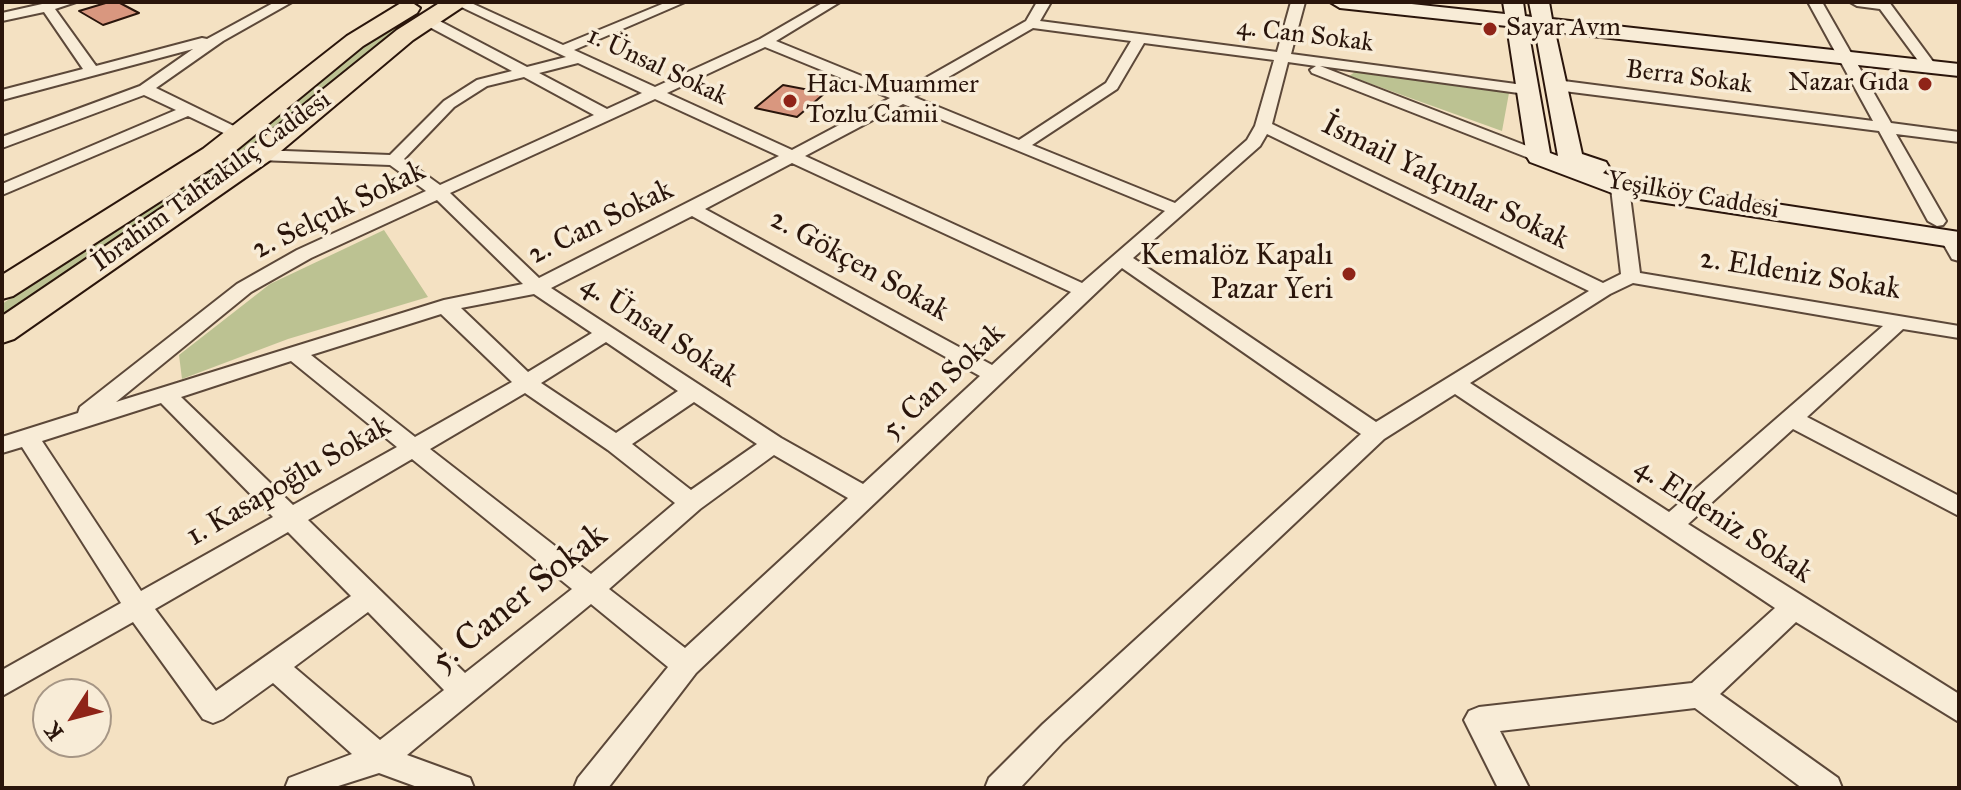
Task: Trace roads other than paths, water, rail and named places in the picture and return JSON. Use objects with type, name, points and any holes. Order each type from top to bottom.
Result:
[{"type":"main road","name":"İbrahim Tahtakılıç Caddesi","points":[[2,289],[213,155],[355,41],[424,11],[458,2]]},
{"type":"main road","name":"İbrahim Tahtakılıç Caddesi","points":[[2,332],[259,155],[405,35],[424,11]]},
{"type":"street","points":[[2,17],[69,2]]},
{"type":"street","points":[[2,143],[145,89],[218,38],[285,2]]},
{"type":"street","name":"1. Ünsal Sokak","points":[[458,2],[1084,291]]},
{"type":"street","points":[[563,50],[678,2]]},
{"type":"street","name":"2. Selçuk Sokak","points":[[75,423],[244,288],[304,254],[765,42],[833,2]]},
{"type":"street","name":"2. Can Sokak","points":[[15,441],[451,304],[537,287],[902,98],[1031,24],[1044,2]]},
{"type":"street","name":"5. Can Sokak","points":[[589,788],[686,665],[1084,291],[1254,143],[1263,126],[1298,2]]},
{"type":"street","points":[[1346,2],[1541,14],[1959,70]]},
{"type":"street","points":[[1815,2],[1885,128],[1953,236]]},
{"type":"street","points":[[1857,2],[1883,3],[1930,67]]},
{"type":"street","points":[[47,7],[92,71]]},
{"type":"street","points":[[424,11],[525,72],[607,115]]},
{"type":"street","points":[[1515,12],[1539,157]]},
{"type":"street","name":"Yeşilköy Caddesi","points":[[1541,14],[1571,158],[1618,181]]},
{"type":"street","name":"4. Can Sokak","points":[[1031,24],[1526,89]]},
{"type":"street","points":[[2,95],[218,38]]},
{"type":"street","points":[[1020,146],[1112,86],[1140,38]]},
{"type":"street","points":[[765,42],[1177,210]]},
{"type":"street","points":[[1284,57],[1539,157],[1571,158]]},
{"type":"street","points":[[259,155],[394,160],[449,104],[482,83],[580,58]]},
{"type":"street","points":[[145,89],[238,134]]},
{"type":"street","points":[[1526,89],[1557,89]]},
{"type":"street","name":"Berra Sokak","points":[[1557,89],[1959,137]]},
{"type":"street","points":[[2,190],[189,110]]},
{"type":"street","name":"İsmail Yalçınlar Sokak","points":[[1263,126],[1603,290]]},
{"type":"street","name":"Yeşilköy Caddesi","points":[[1539,157],[1618,181],[1953,236]]},
{"type":"street","name":"4. Ünsal Sokak","points":[[394,160],[440,193],[537,287],[773,444],[864,496]]},
{"type":"street","points":[[1000,788],[1053,733],[1376,433],[1603,290],[1631,277],[1618,181]]},
{"type":"street","name":"2. Gökçen Sokak","points":[[692,209],[996,376]]},
{"type":"street","points":[[1121,259],[1376,433]]},
{"type":"street","name":"2. Eldeniz Sokak","points":[[1631,277],[1959,332]]},
{"type":"street","points":[[451,304],[451,313],[526,383],[616,444],[691,503]]},
{"type":"street","points":[[1671,525],[1899,322]]},
{"type":"street","name":"1. Kasapoğlu Sokak","points":[[2,684],[526,383],[606,333]]},
{"type":"street","points":[[293,352],[686,665]]},
{"type":"street","name":"4. Eldeniz Sokak","points":[[1454,383],[1794,607],[1959,709]]},
{"type":"street","points":[[616,444],[694,391]]},
{"type":"street","points":[[164,393],[465,692]]},
{"type":"street","points":[[1791,418],[1959,507]]},
{"type":"street","points":[[15,441],[213,710],[369,597]]},
{"type":"street","name":"5. Caner Sokak","points":[[300,788],[328,775],[379,759],[591,589],[691,503],[773,444]]},
{"type":"street","points":[[1514,788],[1479,720],[1699,695],[1794,607]]},
{"type":"street","points":[[274,666],[379,759],[459,788]]},
{"type":"street","points":[[1699,695],[1827,788]]},
{"type":"place","name":"Sayar Avm","points":[[1490,29]]},
{"type":"place","name":"Nazar Gıda","points":[[1925,84]]},
{"type":"place","name":"Hacı Muammer Tozlu Camii","points":[[790,101]]},
{"type":"place","name":"Kemalöz Kapalı Pazar Yeri","points":[[1349,274]]}]
